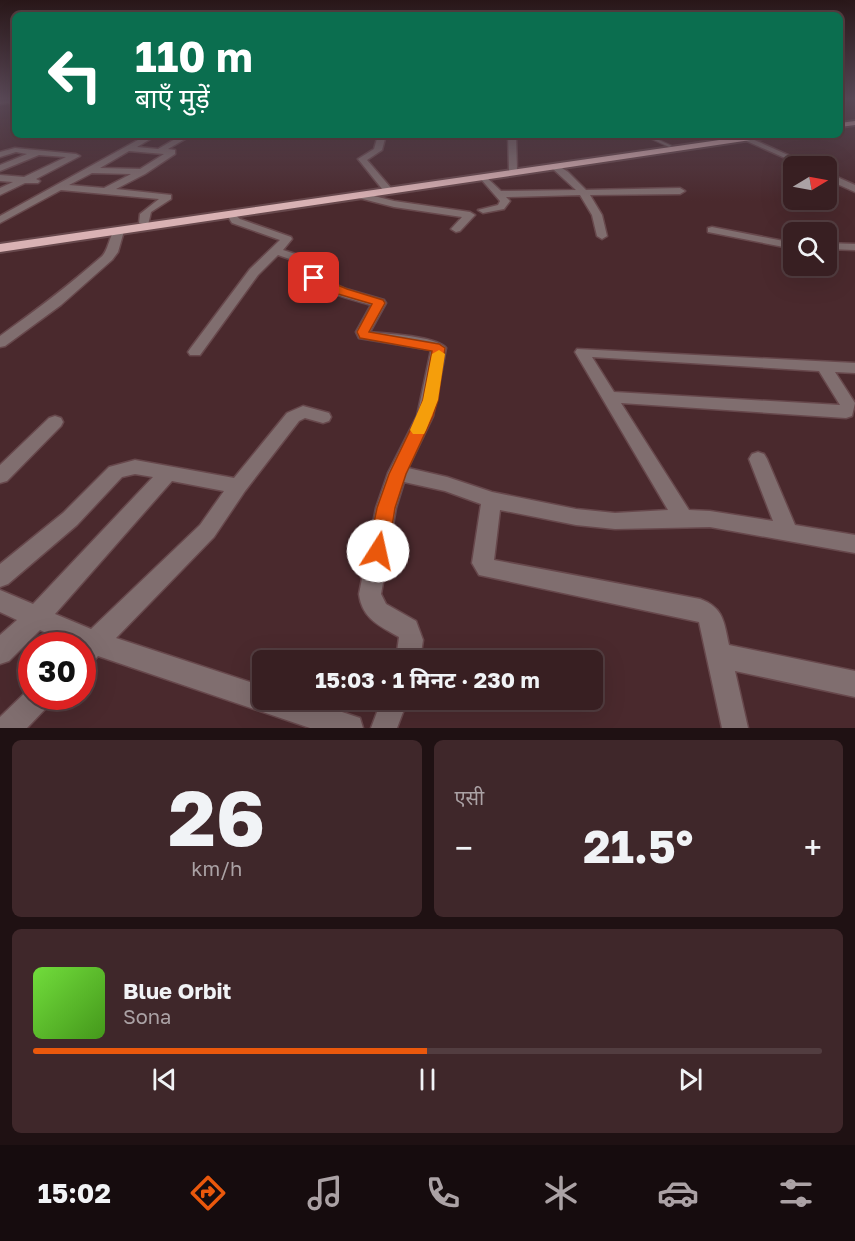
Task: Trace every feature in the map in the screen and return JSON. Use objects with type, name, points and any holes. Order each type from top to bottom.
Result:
[{"type":"highway","points":[[0,243],[728,138]]},
{"type":"highway","points":[[0,248],[484,178],[730,138]]},
{"type":"street","points":[[0,220],[147,138]]},
{"type":"street","points":[[161,150],[183,138]]},
{"type":"street","points":[[381,138],[378,150],[362,159],[386,188]]},
{"type":"street","points":[[512,138],[513,170]]},
{"type":"street","points":[[746,138],[787,156]]},
{"type":"street","points":[[106,191],[142,172],[172,152],[129,148]]},
{"type":"street","points":[[0,155],[15,150],[76,156],[0,192]]},
{"type":"street","points":[[0,168],[38,152]]},
{"type":"street","points":[[556,167],[582,192],[598,216],[602,236]]},
{"type":"street","points":[[91,170],[142,172]]},
{"type":"street","points":[[0,178],[168,197],[145,212],[144,223]]},
{"type":"street","points":[[483,210],[505,204],[504,198],[484,178]]},
{"type":"street","points":[[837,180],[855,189]]},
{"type":"street","points":[[500,194],[680,191]]},
{"type":"street","points":[[362,196],[411,207],[470,215],[456,229]]},
{"type":"street","points":[[195,352],[254,272],[287,239],[236,221],[232,215]]},
{"type":"street","points":[[711,230],[783,244]]},
{"type":"street","points":[[0,342],[42,314],[108,258],[119,231]]},
{"type":"street","points":[[837,246],[855,247]]},
{"type":"street","points":[[276,251],[313,263],[315,280],[342,292],[379,303],[363,332],[364,335],[439,348],[425,416],[397,474],[386,508],[370,602],[376,612],[408,629],[412,641],[410,650]]},
{"type":"street","points":[[683,518],[582,352],[855,368]]},
{"type":"street","points":[[610,397],[846,412],[848,405],[824,366]]},
{"type":"street","points":[[96,641],[207,531],[238,486],[293,417],[303,412],[323,417]]},
{"type":"street","points":[[0,476],[55,422]]},
{"type":"street","points":[[758,459],[788,533]]},
{"type":"street","points":[[0,577],[70,519],[116,472],[135,467],[238,486]]},
{"type":"street","points":[[0,652],[37,617],[168,473]]},
{"type":"street","points":[[397,474],[447,484],[491,501],[585,518],[710,519],[855,544]]},
{"type":"street","points":[[491,501],[483,563],[487,568],[700,610],[710,618],[735,728]]},
{"type":"street","points":[[0,601],[37,617],[61,632]]},
{"type":"street","points":[[96,651],[252,696]]},
{"type":"street","points":[[719,655],[855,684]]},
{"type":"street","points":[[8,728],[26,710]]},
{"type":"street","points":[[296,710],[350,728]]},
{"type":"street","points":[[384,728],[391,710]]},
{"type":"lane","points":[[652,138],[670,146]]},
{"type":"slow traffic","points":[[418,430],[430,400],[439,354]]},
{"type":"route","points":[[314,278],[342,292],[379,303],[363,332],[364,335],[434,345],[439,348],[430,400],[425,416],[397,474],[386,508],[378,551]]}]
